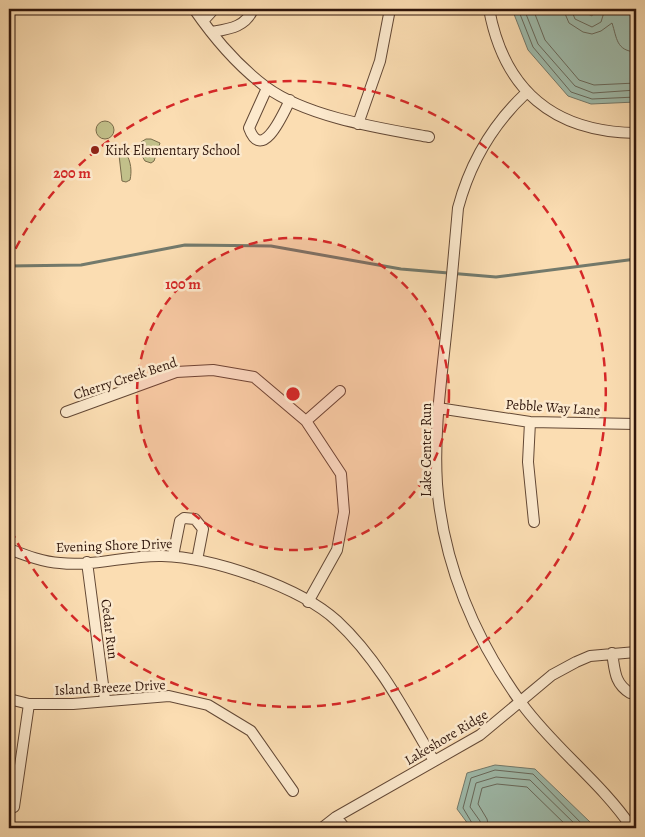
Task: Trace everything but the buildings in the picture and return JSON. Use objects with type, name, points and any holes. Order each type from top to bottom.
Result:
[{"type":"street","points":[[194,9],[237,62],[267,88],[290,100],[358,124],[429,137]]},
{"type":"street","points":[[203,21],[214,9]]},
{"type":"street","points":[[212,32],[234,28],[244,22],[253,9]]},
{"type":"street","points":[[358,124],[380,61],[390,9]]},
{"type":"street","points":[[489,9],[493,32],[500,52],[526,92],[541,106],[582,126],[601,131],[636,132]]},
{"type":"street","points":[[267,88],[249,128],[251,136],[264,140],[271,135],[290,100]]},
{"type":"street","name":"Lake Center Run","points":[[526,92],[514,104],[476,157],[465,182],[458,208],[438,408],[437,483],[446,544],[458,585],[481,638],[521,703],[542,729],[619,808],[632,828]]},
{"type":"street","name":"Cherry Creek Bend","points":[[66,412],[176,372],[213,370],[254,377],[306,420],[341,474],[344,512],[337,550],[308,602]]},
{"type":"street","points":[[306,420],[340,391]]},
{"type":"street","name":"Pebble Way Lane","points":[[438,408],[530,422],[636,424]]},
{"type":"street","points":[[530,422],[528,462],[534,522]]},
{"type":"street","points":[[173,556],[180,522],[184,518],[195,519],[203,529],[197,560]]},
{"type":"street","name":"Evening Shore Drive","points":[[9,550],[60,563],[146,556],[173,556],[197,560],[240,570],[308,602],[336,620],[362,648],[386,680],[434,761]]},
{"type":"street","name":"Cedar Run","points":[[87,562],[105,700]]},
{"type":"street","name":"Lakeshore Ridge","points":[[322,828],[336,817],[480,735],[552,676],[576,662],[590,656],[636,652]]},
{"type":"street","points":[[612,653],[616,679],[620,687],[630,693],[636,691]]},
{"type":"street","name":"Island Breeze Drive","points":[[9,699],[29,704],[72,704],[169,696],[208,705],[251,731],[293,791]]},
{"type":"street","points":[[14,807],[29,704]]},
{"type":"street","points":[[336,817],[345,828]]},
{"type":"shaded area","points":[[105,121],[113,126],[114,130],[109,138],[105,139],[97,134],[96,130],[101,122]]},
{"type":"shaded area","points":[[146,139],[160,143],[154,161],[151,163],[145,161],[139,151],[141,142]]},
{"type":"shaded area","points":[[126,153],[131,166],[130,180],[126,182],[122,181],[119,155]]},
{"type":"water","points":[[512,9],[578,9],[592,16],[594,9],[631,9],[632,33],[636,34],[636,102],[591,104],[568,96],[528,50]]},
{"type":"water","points":[[495,765],[535,769],[591,823],[591,828],[471,828],[457,809],[467,773]]},
{"type":"waterway","points":[[9,266],[81,265],[185,245],[271,246],[401,269],[496,277],[636,259]]},
{"type":"place","name":"Kirk Elementary School","points":[[95,150]]}]
